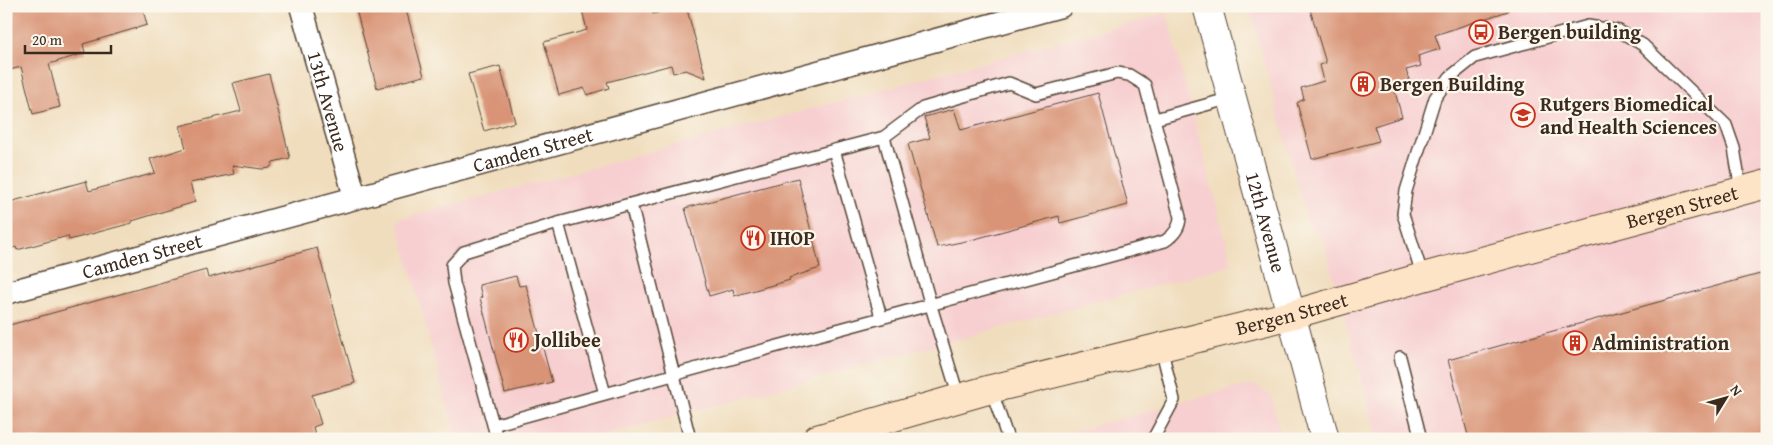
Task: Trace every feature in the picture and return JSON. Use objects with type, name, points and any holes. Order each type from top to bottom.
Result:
[{"type":"main road","name":"Bergen Street","points":[[817,439],[991,389],[1291,315],[1422,276],[1754,188]]},
{"type":"street","name":"13th Avenue","points":[[301,6],[355,197]]},
{"type":"street","name":"Camden Street","points":[[6,293],[1061,6]]},
{"type":"street","name":"12th Avenue","points":[[1207,6],[1325,439]]},
{"type":"lane","points":[[1422,276],[1403,214],[1406,191],[1436,98],[1440,91],[1450,77],[1475,57],[1588,26],[1619,31],[1642,45],[1726,126],[1734,148],[1754,188]]},
{"type":"lane","points":[[493,425],[880,317],[931,306],[1165,241],[1176,232],[1180,224],[1180,217],[1145,86],[1128,75],[1116,73],[1036,94],[1009,83],[923,108],[884,137],[558,223],[464,252],[452,265],[454,283],[493,425],[497,439]]},
{"type":"lane","points":[[1155,119],[1231,98]]},
{"type":"lane","points":[[884,137],[958,398]]},
{"type":"lane","points":[[834,150],[880,317]]},
{"type":"lane","points":[[630,204],[690,439]]},
{"type":"lane","points":[[558,223],[605,394]]},
{"type":"lane","points":[[1153,439],[1174,400],[1162,347]]},
{"type":"lane","points":[[1400,357],[1421,439]]},
{"type":"lane","points":[[991,389],[1008,439]]},
{"type":"shaded area","name":"Rutgers Biomedical and Health Sciences","points":[[1249,6],[1767,6],[1767,439],[1377,439],[1323,238],[1308,224]]},
{"type":"shaded area","points":[[1167,13],[1232,265],[591,439],[456,439],[397,220]]},
{"type":"shaded area","points":[[1254,384],[1271,396],[1282,439],[1046,439],[1200,397]]},
{"type":"building","points":[[6,6],[142,6],[147,25],[83,44],[85,53],[49,64],[60,107],[33,114],[21,67],[6,71]]},
{"type":"building","points":[[355,6],[405,6],[424,76],[377,88]]},
{"type":"building","points":[[581,6],[651,6],[653,14],[686,6],[706,78],[686,70],[673,73],[671,65],[607,82],[609,88],[587,95],[584,88],[559,95],[544,42],[587,30]]},
{"type":"building","name":"Bergen Building","points":[[1309,6],[1507,6],[1508,11],[1435,35],[1440,49],[1418,56],[1421,66],[1406,70],[1411,86],[1395,92],[1402,117],[1374,126],[1379,141],[1312,159],[1297,103],[1304,99],[1301,88],[1324,81],[1320,65],[1326,63]]},
{"type":"building","points":[[500,66],[515,122],[484,131],[468,74]]},
{"type":"building","points":[[269,74],[290,158],[273,162],[270,168],[262,169],[232,165],[234,174],[190,183],[195,202],[132,221],[132,223],[69,240],[68,236],[17,250],[16,247],[6,250],[6,203],[86,181],[89,191],[155,173],[150,159],[186,148],[180,126],[241,111],[233,83]]},
{"type":"building","points":[[1098,93],[1128,205],[1060,223],[1059,216],[971,240],[937,247],[908,144],[930,138],[924,117],[954,109],[961,130]]},
{"type":"building","name":"IHOP","points":[[798,178],[820,268],[789,278],[790,280],[734,296],[733,289],[709,296],[685,208]]},
{"type":"building","points":[[317,248],[355,383],[312,395],[321,424],[313,427],[316,439],[6,439],[6,326],[206,270],[208,278]]},
{"type":"building","name":"Administration","points":[[1760,274],[1767,284],[1767,439],[1469,439],[1448,360]]},
{"type":"building","name":"Jollibee","points":[[516,276],[519,286],[526,285],[552,382],[505,393],[480,298],[482,297],[479,285]]},
{"type":"place","name":"Bergen building","points":[[1481,32]]},
{"type":"place","name":"Bergen Building","points":[[1363,84]]},
{"type":"place","name":"Rutgers Biomedical and Health Sciences","points":[[1523,115]]},
{"type":"place","name":"IHOP","points":[[753,238]]},
{"type":"place","name":"Jollibee","points":[[516,340]]},
{"type":"place","name":"Administration","points":[[1575,343]]}]
